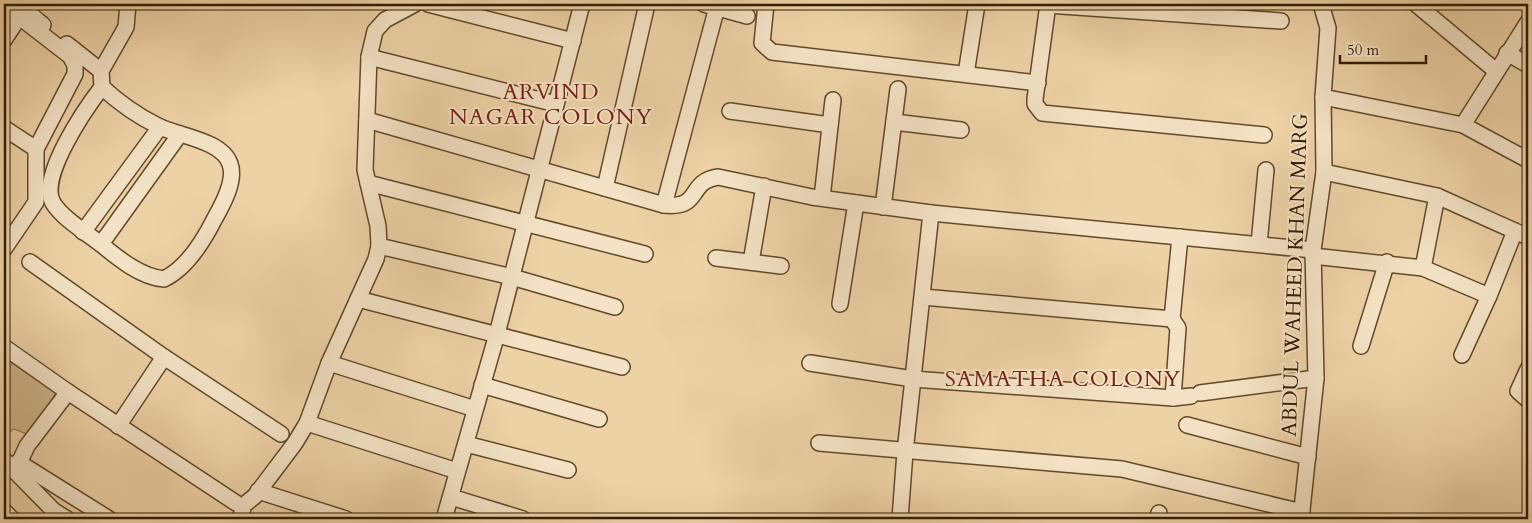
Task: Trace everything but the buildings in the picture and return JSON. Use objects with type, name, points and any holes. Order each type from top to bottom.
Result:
[{"type":"street","points":[[28,4],[31,16],[100,71]]},
{"type":"street","points":[[102,87],[72,132],[60,156],[51,185],[53,203],[83,232],[112,254],[155,278],[164,279],[173,274],[190,257],[215,219],[228,192],[231,166],[228,159],[214,148],[204,142],[160,127],[122,106],[102,87],[100,71],[126,26],[128,4]]},
{"type":"street","points":[[240,519],[244,505],[258,491],[295,444],[307,423],[329,363],[376,260],[379,246],[378,226],[365,170],[368,57],[375,31],[398,11],[415,4]]},
{"type":"street","points":[[428,4],[573,41]]},
{"type":"street","points":[[444,519],[497,334],[582,4]]},
{"type":"street","points":[[605,188],[647,4]]},
{"type":"street","points":[[766,4],[762,44],[772,52],[1038,84]]},
{"type":"street","points":[[966,74],[977,4]]},
{"type":"street","name":"ABDUL WAHEED KHAN MARG","points":[[1301,516],[1316,378],[1313,253],[1324,172],[1323,97],[1328,28],[1321,4]]},
{"type":"street","points":[[1416,4],[1496,71]]},
{"type":"street","points":[[4,5],[70,56],[75,65],[75,74],[36,149],[36,202],[4,247]]},
{"type":"street","points":[[1264,135],[1042,113],[1035,104],[1048,5],[1280,21]]},
{"type":"street","points":[[664,205],[711,6],[747,16]]},
{"type":"street","points":[[4,40],[19,17]]},
{"type":"street","points":[[1463,125],[1528,22]]},
{"type":"street","points":[[1507,53],[1528,65]]},
{"type":"street","points":[[368,57],[556,104]]},
{"type":"street","points":[[883,207],[898,89]]},
{"type":"street","points":[[1323,97],[1463,125],[1528,160]]},
{"type":"street","points":[[822,198],[833,100]]},
{"type":"street","points":[[730,112],[830,125]]},
{"type":"street","points":[[367,120],[664,205],[679,207],[689,202],[700,185],[709,178],[729,178],[822,198],[883,207],[1259,244],[1386,262],[1423,268],[1489,296]]},
{"type":"street","points":[[894,122],[961,130]]},
{"type":"street","points":[[83,232],[160,127]]},
{"type":"street","points":[[4,128],[36,149]]},
{"type":"street","points":[[101,244],[180,134]]},
{"type":"street","points":[[1259,244],[1266,170]]},
{"type":"street","points":[[1324,172],[1437,196],[1522,234],[1489,296],[1462,355]]},
{"type":"street","points":[[368,184],[644,254]]},
{"type":"street","points":[[751,262],[764,186]]},
{"type":"street","points":[[1423,268],[1437,196]]},
{"type":"street","points":[[840,304],[856,203]]},
{"type":"street","points":[[900,519],[905,452],[931,213]]},
{"type":"street","points":[[1173,398],[1178,328],[1172,319],[1180,237]]},
{"type":"street","points":[[379,246],[512,277],[615,307]]},
{"type":"street","points":[[716,258],[781,266]]},
{"type":"street","points":[[30,262],[164,357],[281,434]]},
{"type":"street","points":[[1361,346],[1386,262]]},
{"type":"street","points":[[923,297],[1172,319]]},
{"type":"street","points":[[358,299],[622,367]]},
{"type":"street","points":[[4,347],[118,426],[236,504]]},
{"type":"street","points":[[118,426],[164,357]]},
{"type":"street","points":[[329,363],[475,409]]},
{"type":"street","points":[[810,363],[913,379],[1173,398],[1316,378]]},
{"type":"street","points":[[1528,369],[1518,391],[1528,400]]},
{"type":"street","points":[[482,385],[600,419]]},
{"type":"street","points":[[14,463],[68,392]]},
{"type":"street","points":[[307,423],[457,471]]},
{"type":"street","points":[[1187,425],[1308,457]]},
{"type":"street","points":[[466,444],[568,470]]},
{"type":"street","points":[[819,444],[1122,469],[1301,516]]},
{"type":"street","points":[[14,463],[50,515],[67,519]]},
{"type":"street","points":[[14,463],[109,519]]},
{"type":"street","points":[[258,491],[346,519]]},
{"type":"street","points":[[451,497],[522,519]]},
{"type":"street","points":[[4,511],[12,519]]},
{"type":"shaded area","points":[[14,361],[57,391],[29,435],[14,429],[4,437],[4,376]]},
{"type":"district","name":"ARVIND NAGAR COLONY","points":[[551,104]]},
{"type":"district","name":"SAMATHA COLONY","points":[[1063,379]]}]
